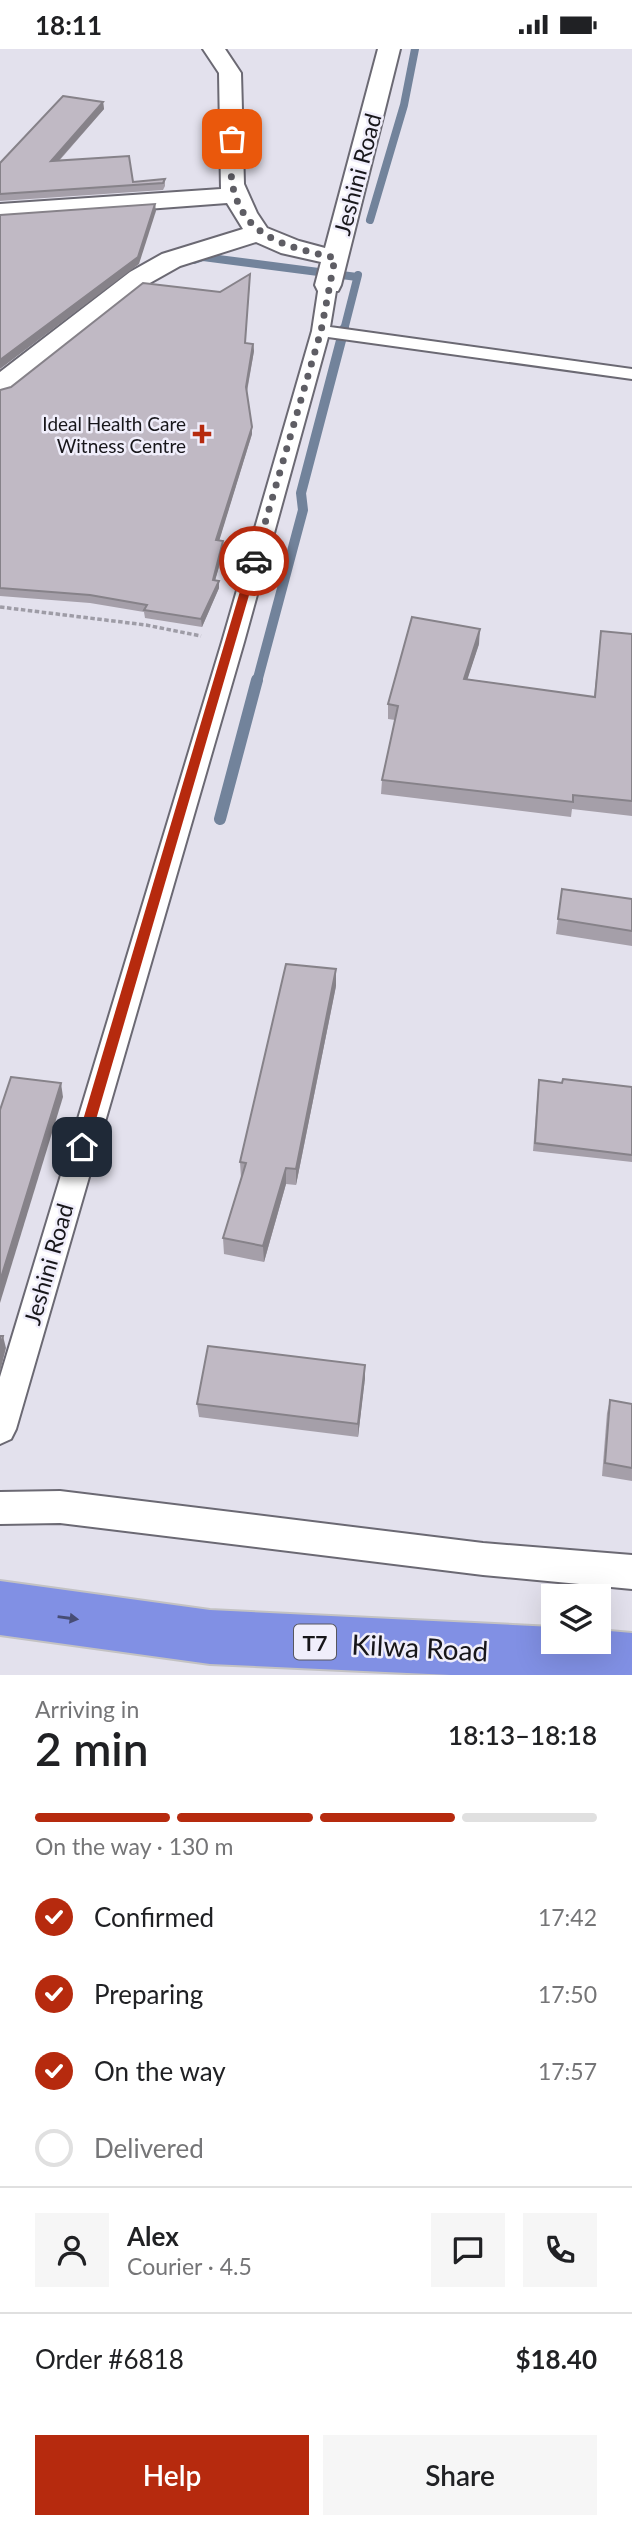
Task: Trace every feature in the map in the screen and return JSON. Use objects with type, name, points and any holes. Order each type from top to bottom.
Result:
[{"type":"highway","name":"Kilwa Road","points":[[0,1608],[210,1637],[476,1649],[632,1660]]},
{"type":"street","points":[[214,49],[230,73],[232,184],[244,212],[258,233],[290,247],[335,258]]},
{"type":"street","name":"Jeshini Road","points":[[328,285],[389,49]]},
{"type":"street","points":[[0,212],[238,195]]},
{"type":"street","points":[[0,386],[139,278],[171,260],[258,233]]},
{"type":"lane","name":"Jeshini Road","points":[[0,1429],[233,642],[321,331],[328,285]]},
{"type":"lane","points":[[321,331],[632,374]]},
{"type":"lane","points":[[0,1508],[60,1507],[483,1559],[632,1572]]},
{"type":"path","points":[[0,607],[146,625],[233,642]]},
{"type":"building","points":[[63,96],[103,102],[51,161],[129,156],[133,182],[165,179],[163,183],[0,194],[0,163]]},
{"type":"building","points":[[155,204],[138,257],[0,360],[0,215]]},
{"type":"building","points":[[250,274],[245,343],[253,344],[246,387],[252,427],[216,540],[223,541],[213,580],[219,581],[201,619],[144,610],[147,605],[90,595],[0,588],[0,390],[11,387],[143,283],[220,292]]},
{"type":"building","points":[[412,617],[480,629],[464,679],[595,697],[601,631],[632,634],[632,801],[573,795],[573,802],[382,780],[398,706],[388,704]]},
{"type":"building","points":[[562,889],[632,899],[632,931],[558,919]]},
{"type":"building","points":[[286,964],[336,969],[296,1169],[286,1168],[263,1246],[223,1238],[246,1163],[240,1162]]},
{"type":"building","points":[[11,1077],[61,1083],[0,1281],[0,1110]]},
{"type":"building","points":[[563,1079],[632,1087],[632,1155],[535,1143],[539,1080],[562,1083]]},
{"type":"building","points":[[208,1346],[365,1365],[358,1424],[197,1404]]},
{"type":"building","points":[[610,1400],[632,1404],[632,1468],[605,1463]]},
{"type":"waterway","points":[[370,220],[404,105],[415,49]]},
{"type":"waterway","points":[[194,260],[203,257],[357,277]]},
{"type":"waterway","points":[[344,330],[358,275]]},
{"type":"waterway","points":[[257,682],[303,510],[301,493],[344,329]]},
{"type":"waterway","points":[[220,819],[257,680]]},
{"type":"way so far","points":[[232,139],[232,184],[244,212],[258,233],[290,247],[335,258],[321,331],[254,561]]},
{"type":"place","name":"Ideal Health Care Witness Centre","points":[[202,434]]},
{"type":"route","points":[[82,1147],[233,642],[254,561]]}]
